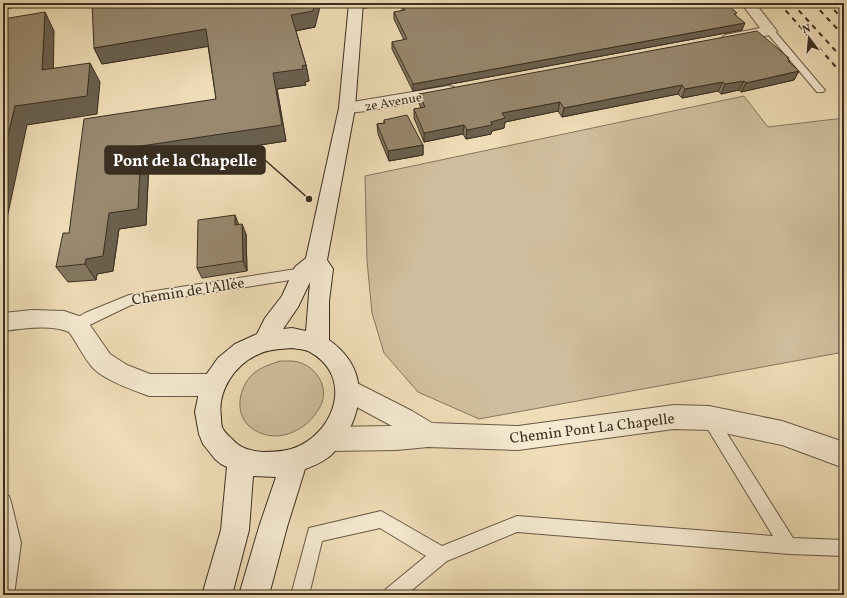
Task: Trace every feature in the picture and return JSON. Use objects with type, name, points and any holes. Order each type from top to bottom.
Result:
[{"type":"main road","points":[[3,5],[15,3]]},
{"type":"main road","points":[[716,41],[770,31],[748,3]]},
{"type":"main road","points":[[265,341],[310,267],[347,108],[361,4]]},
{"type":"main road","name":"2e Avenue","points":[[347,108],[367,106],[460,89]]},
{"type":"main road","points":[[310,267],[322,269],[318,301],[317,344]]},
{"type":"main road","points":[[3,322],[32,319],[64,320],[77,325],[102,361],[119,372],[149,384],[212,385]]},
{"type":"main road","points":[[292,338],[317,344],[333,355],[344,371],[349,390],[345,415],[330,438],[314,451],[295,461],[268,465],[241,461],[228,454],[212,434],[206,410],[212,385],[225,366],[243,351],[265,341],[292,338]]},
{"type":"main road","points":[[349,390],[403,419],[428,436]]},
{"type":"main road","name":"Chemin Pont La Chapelle","points":[[330,438],[397,438],[428,436],[518,438],[674,417],[709,418],[782,433],[844,455]]},
{"type":"main road","points":[[217,595],[234,530],[241,461]]},
{"type":"main road","points":[[254,595],[278,512],[295,461]]},
{"type":"lane","points":[[770,31],[820,90]]},
{"type":"lane","name":"Chemin de l'Allée","points":[[77,325],[90,317],[129,300],[310,267]]},
{"type":"lane","points":[[709,418],[789,546]]},
{"type":"lane","points":[[3,502],[13,543],[5,595]]},
{"type":"lane","points":[[300,595],[315,534],[381,519],[441,555]]},
{"type":"lane","points":[[392,595],[441,555],[517,524],[789,546],[844,548]]},
{"type":"shaded area","points":[[744,96],[768,127],[844,118],[844,352],[479,419],[418,392],[384,353],[372,313],[367,261],[365,176]]},
{"type":"shaded area","points":[[280,361],[292,361],[308,366],[319,377],[324,392],[320,407],[307,423],[298,430],[279,436],[258,432],[249,426],[241,414],[240,400],[244,386],[253,374]]},
{"type":"building","points":[[92,3],[315,3],[313,11],[291,15],[306,65],[302,66],[303,69],[273,73],[282,125],[141,146],[138,209],[109,213],[103,256],[86,259],[85,264],[56,267],[63,233],[69,233],[84,119],[216,99],[206,29],[94,48]]},
{"type":"building","points":[[726,3],[737,13],[734,14],[745,23],[413,84],[392,42],[407,39],[394,12],[405,10],[402,4]]},
{"type":"building","points":[[45,12],[42,70],[90,63],[87,96],[15,106],[3,156],[3,19]]},
{"type":"building","points":[[757,31],[789,58],[787,58],[790,61],[788,61],[799,71],[746,83],[744,81],[725,84],[723,82],[685,89],[682,85],[564,108],[560,102],[502,113],[505,118],[491,122],[492,125],[467,130],[464,125],[424,133],[414,109],[425,107],[419,94]]},
{"type":"building","points":[[407,115],[423,145],[388,151],[377,124],[385,123],[384,120]]},
{"type":"building","points":[[235,215],[235,225],[242,224],[243,261],[197,268],[198,220]]},
{"type":"railway","points":[[779,3],[844,76]]},
{"type":"railway","points":[[792,3],[844,60]]},
{"type":"railway","points":[[813,3],[844,36]]},
{"type":"railway","points":[[827,3],[844,20]]},
{"type":"place","name":"Pont de la Chapelle","points":[[309,199]]}]
